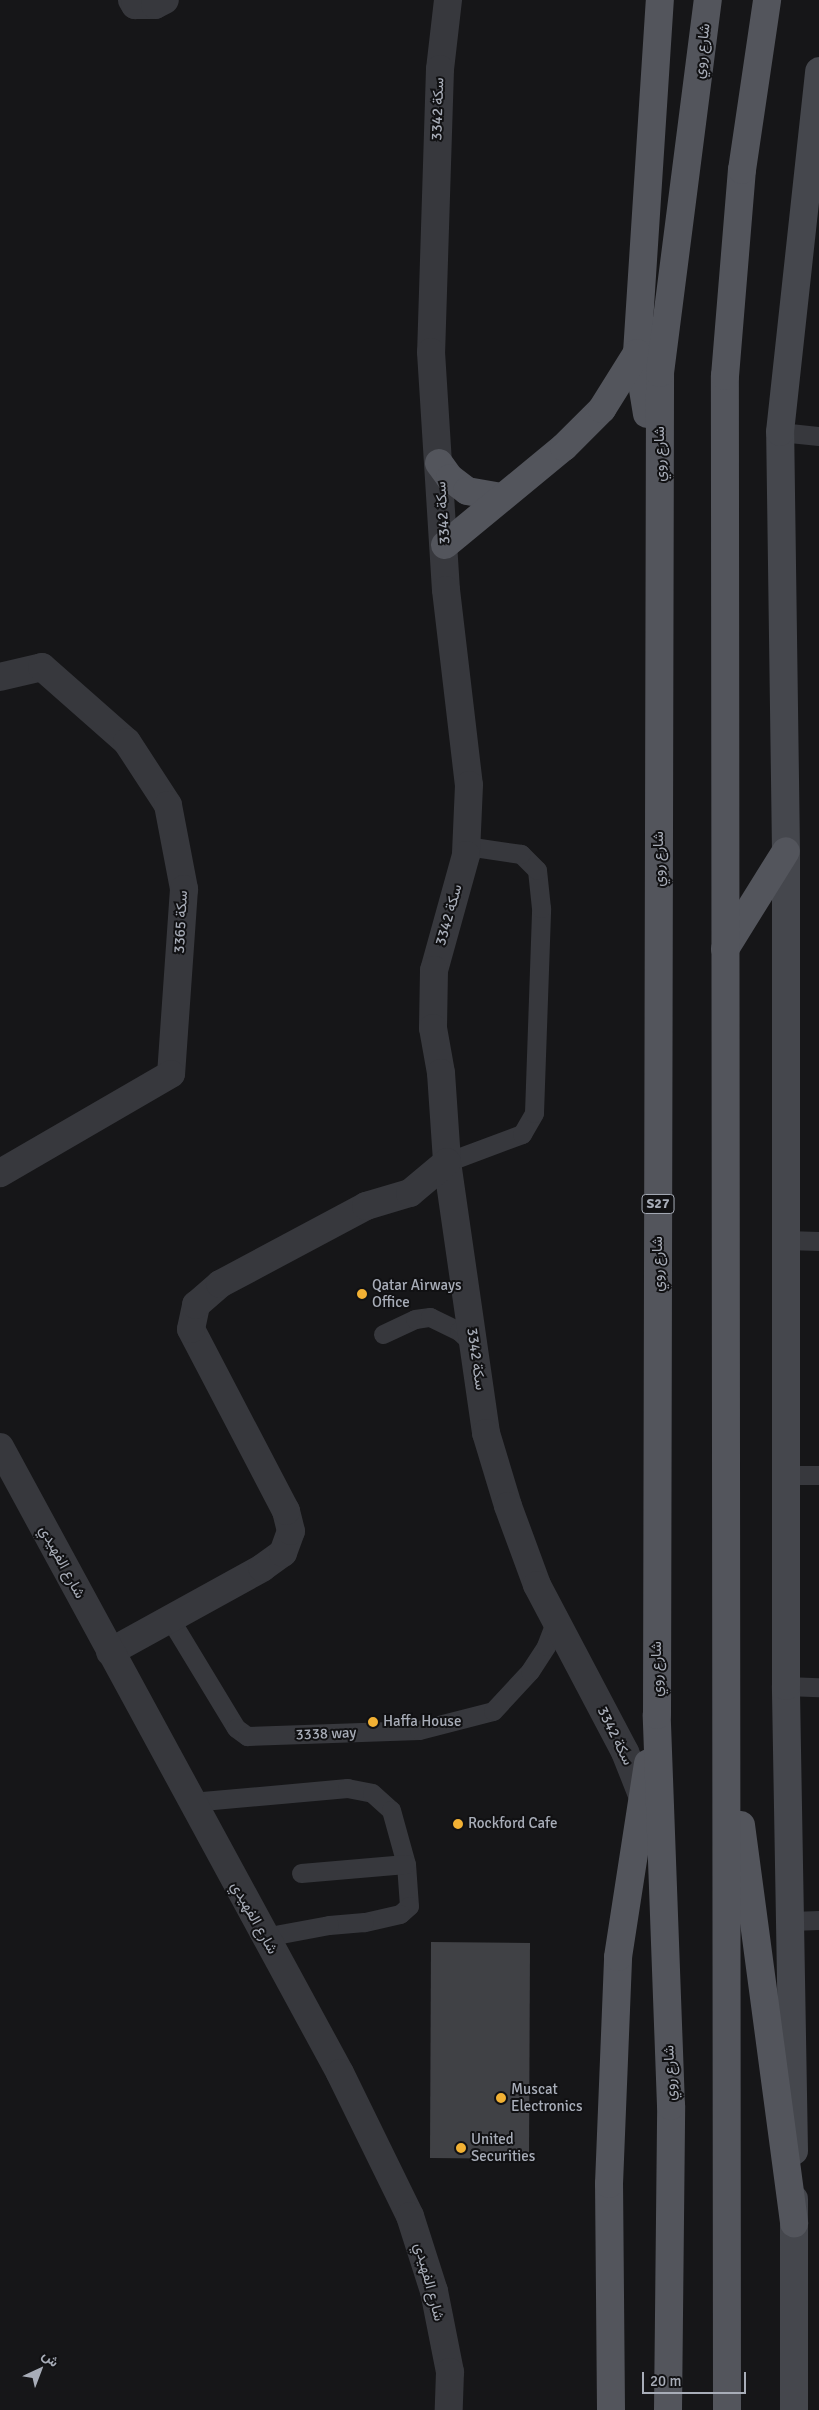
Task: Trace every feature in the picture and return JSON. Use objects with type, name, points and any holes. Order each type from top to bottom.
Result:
[{"type":"main road","points":[[660,0],[637,353],[660,490]]},
{"type":"main road","name":"شارع روي","points":[[668,2410],[671,2106],[657,1715],[660,373],[708,0]]},
{"type":"main road","points":[[727,2410],[725,376],[742,170],[767,0]]},
{"type":"main road","points":[[795,2407],[792,1921],[786,1686],[786,851],[780,432],[819,71]]},
{"type":"main road","points":[[445,545],[501,497],[564,448],[602,410],[637,353]]},
{"type":"main road","points":[[439,463],[450,478],[467,491],[501,497]]},
{"type":"main road","points":[[725,949],[786,851]]},
{"type":"main road","points":[[726,1710],[794,2223]]},
{"type":"main road","points":[[611,2410],[609,2184],[618,1957],[642,1795],[657,1715]]},
{"type":"street","name":"سكة 3342","points":[[448,0],[440,70],[431,352],[451,644],[469,785],[466,846],[434,970],[433,1028],[441,1074],[447,1162],[486,1432],[537,1585],[625,1752],[642,1795]]},
{"type":"street","name":"سكة 3365","points":[[0,677],[42,667],[127,742],[168,805],[184,889],[170,1074],[0,1173]]},
{"type":"street","points":[[110,1652],[262,1568],[283,1553],[291,1531],[286,1511],[191,1328],[196,1305],[220,1284],[357,1210],[410,1193],[447,1162]]},
{"type":"street","points":[[410,1193],[455,1214]]},
{"type":"street","name":"شارع الفهيدي","points":[[0,1447],[191,1802],[340,2073],[410,2216],[434,2291],[450,2372],[449,2410]]},
{"type":"lane","points":[[780,432],[819,436]]},
{"type":"lane","points":[[447,1162],[522,1134],[534,1113],[541,908],[537,870],[521,854],[466,846]]},
{"type":"lane","points":[[787,1240],[819,1242]]},
{"type":"lane","points":[[383,1334],[415,1319],[430,1317],[459,1330],[474,1345]]},
{"type":"lane","points":[[786,1475],[819,1475]]},
{"type":"lane","name":"3338 way","points":[[170,1619],[236,1728],[247,1736],[419,1730],[494,1711],[530,1671],[546,1646],[555,1622]]},
{"type":"lane","points":[[786,1686],[819,1687]]},
{"type":"lane","points":[[191,1802],[308,1789],[347,1788],[372,1793],[391,1810],[406,1864],[408,1906],[400,1914],[265,1937]]},
{"type":"lane","points":[[301,1873],[406,1864]]},
{"type":"lane","points":[[792,1921],[819,1920]]},
{"type":"building","points":[[431,1942],[530,1943],[529,2159],[430,2158]]},
{"type":"place","name":"Qatar Airways Office","points":[[362,1294]]},
{"type":"place","name":"Haffa House","points":[[373,1722]]},
{"type":"place","name":"Rockford Cafe","points":[[458,1824]]},
{"type":"place","name":"Muscat Electronics","points":[[501,2098]]},
{"type":"place","name":"United Securities","points":[[461,2148]]}]
